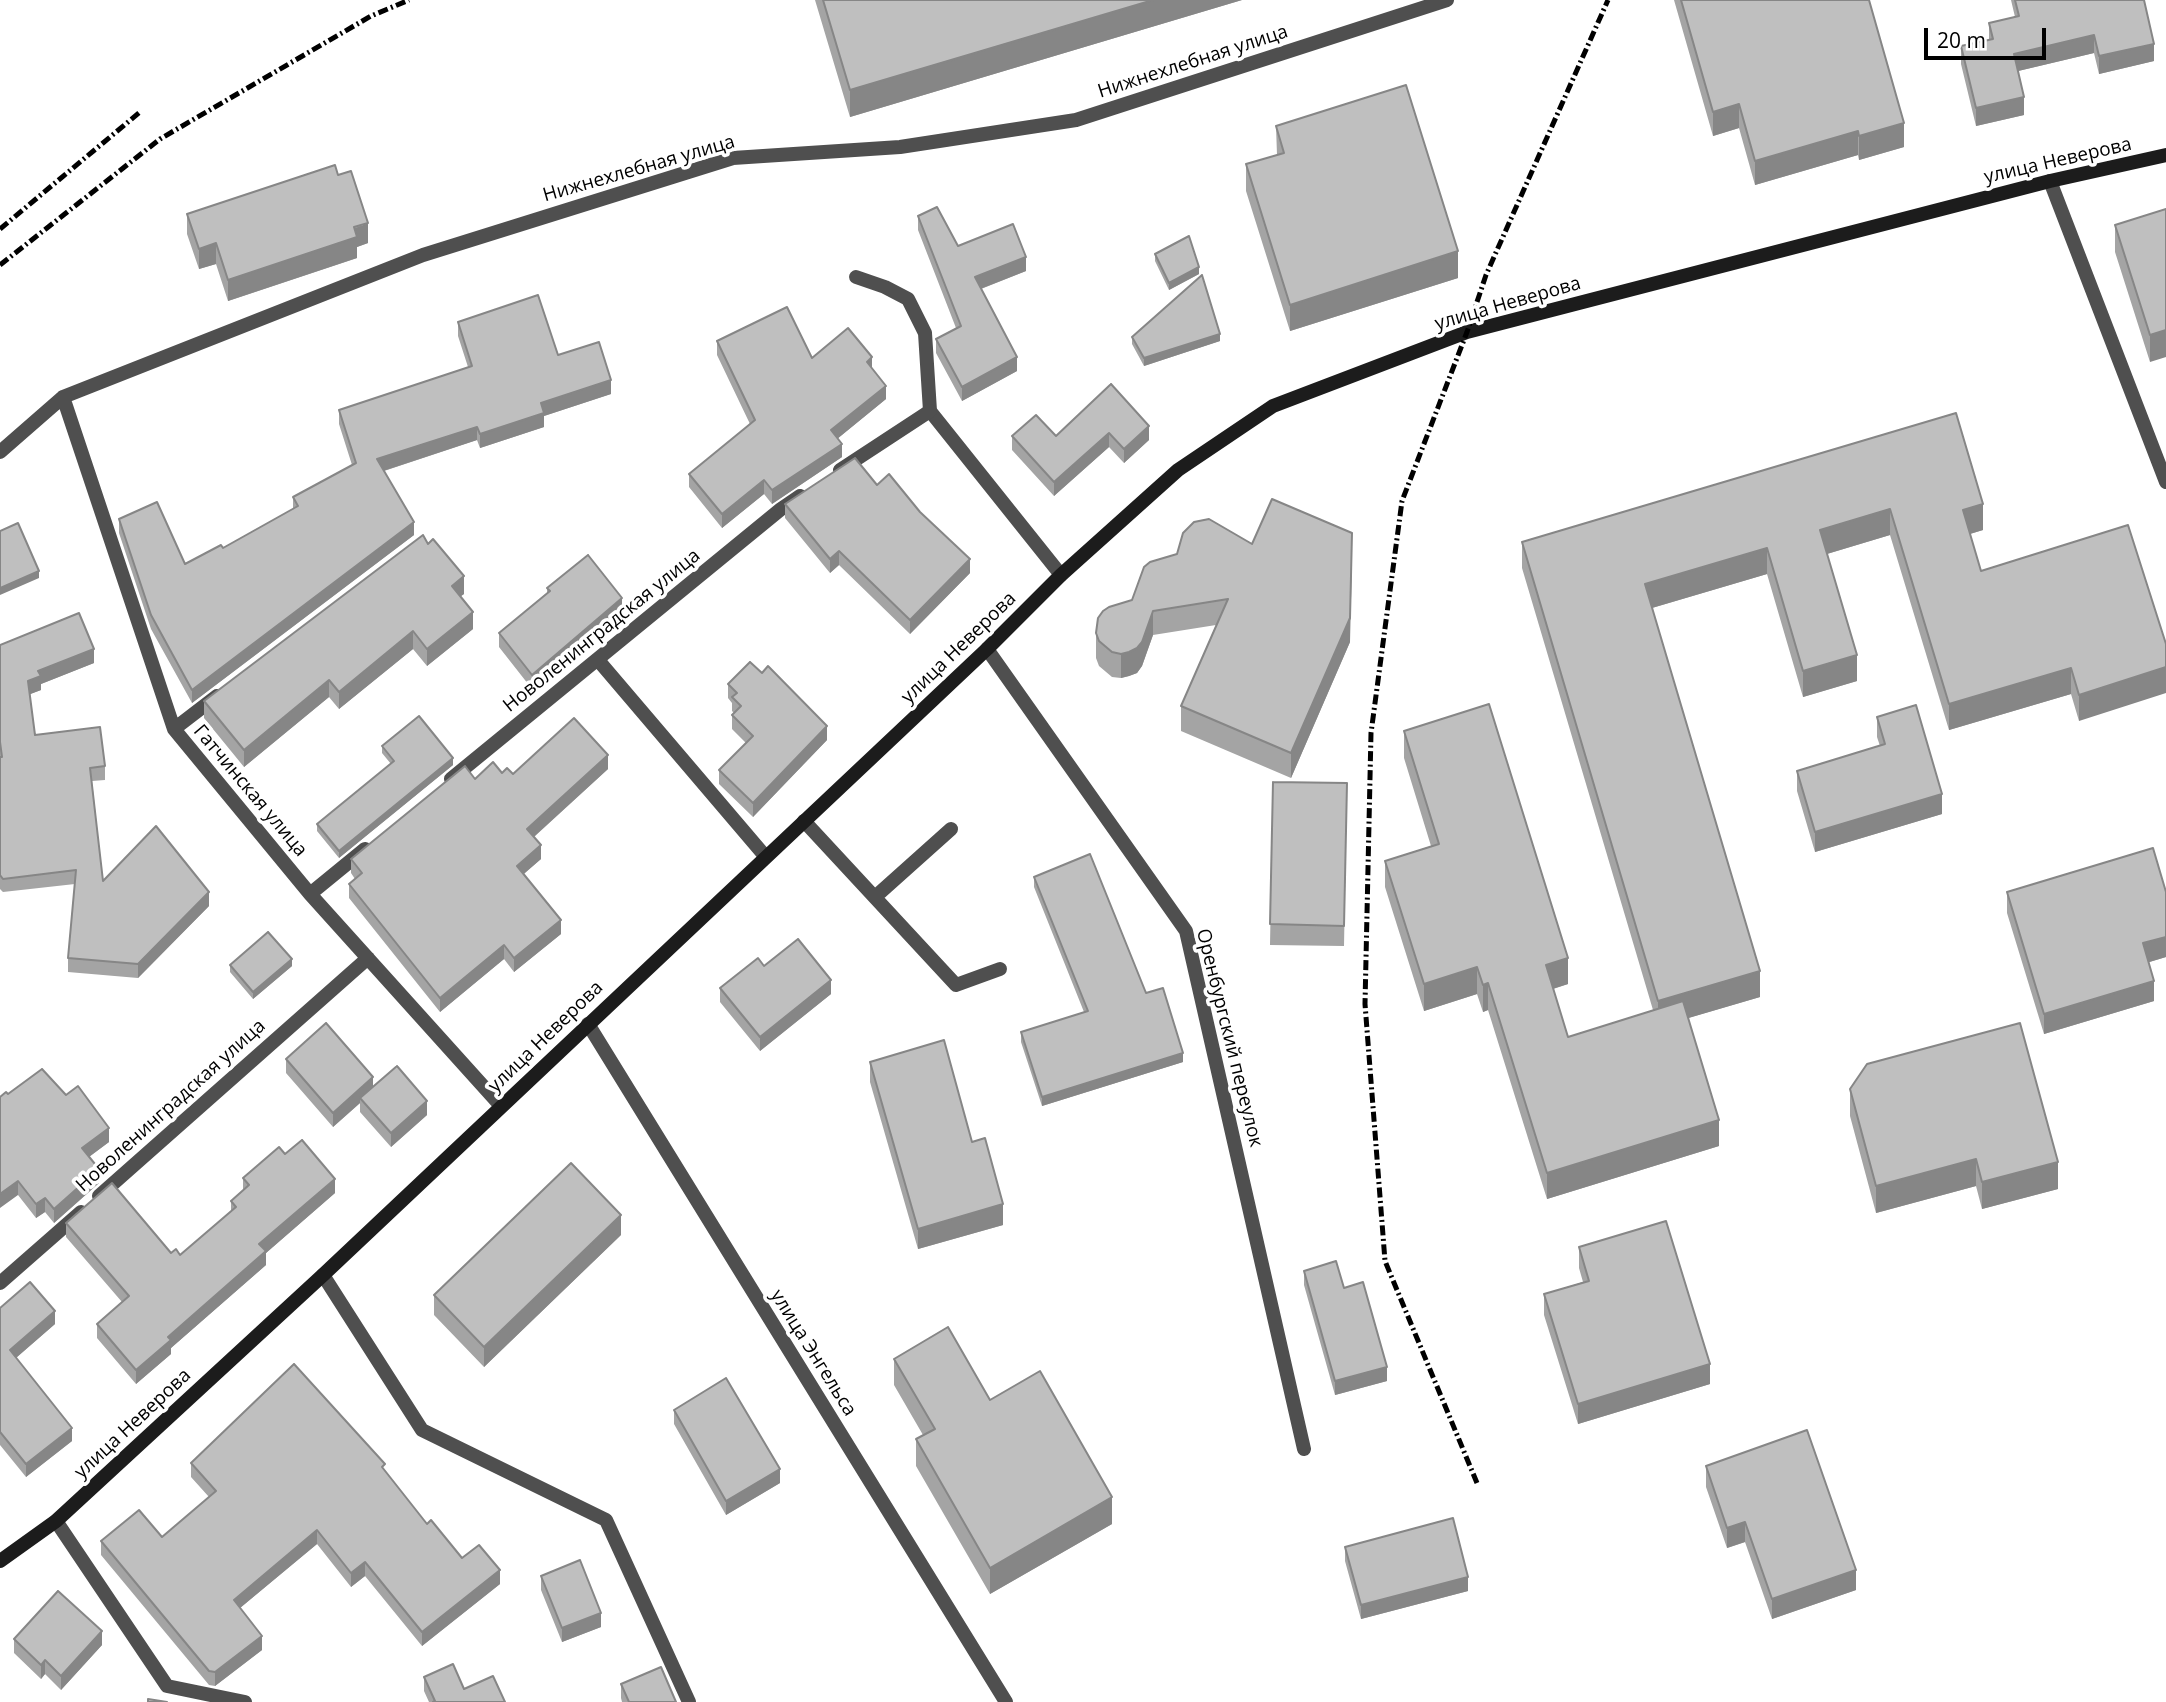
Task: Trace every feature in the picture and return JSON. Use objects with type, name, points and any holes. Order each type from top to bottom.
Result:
[{"type":"street","name":"Нижнехлебная улица","points":[[0,452],[63,397],[423,255],[733,158],[900,148],[1076,120],[1447,0]]},
{"type":"street","name":"улица Неверова","points":[[0,1561],[56,1521],[323,1275],[987,649],[1061,575],[1178,470],[1273,406],[1467,332],[2050,181],[2166,155]]},
{"type":"street","points":[[2050,181],[2166,482]]},
{"type":"street","points":[[856,277],[908,299],[925,333],[930,411],[1061,575]]},
{"type":"street","name":"Гатчинская улица","points":[[63,397],[174,729],[310,894],[501,1106]]},
{"type":"street","name":"Новоленинградская улица","points":[[438,790],[781,509],[930,411]]},
{"type":"street","name":"Оренбургский переулок","points":[[987,649],[1186,931],[1304,1449]]},
{"type":"street","points":[[598,660],[765,856]]},
{"type":"street","points":[[174,729],[229,687]]},
{"type":"street","points":[[804,821],[956,985],[1000,969]]},
{"type":"street","points":[[875,897],[950,829]]},
{"type":"street","points":[[310,894],[374,842]]},
{"type":"street","name":"Новоленинградская улица","points":[[0,1283],[368,958]]},
{"type":"street","name":"улица Энгельса","points":[[588,1024],[1006,1702]]},
{"type":"street","points":[[323,1275],[422,1430],[606,1520],[689,1702]]},
{"type":"street","points":[[56,1521],[167,1686],[245,1702]]},
{"type":"building","points":[[823,0],[1153,0],[850,90]]},
{"type":"building","points":[[1681,0],[1869,0],[1904,123],[1859,136],[1858,131],[1755,161],[1739,104],[1713,112]]},
{"type":"building","points":[[2015,0],[2144,0],[2154,44],[2099,56],[2094,35],[2014,54],[2024,97],[1976,108],[1961,46],[1993,39],[1989,23],[2019,16]]},
{"type":"building","points":[[1406,85],[1458,251],[1290,305],[1246,164],[1284,153],[1276,126]]},
{"type":"building","points":[[335,165],[338,175],[351,171],[368,223],[354,227],[357,237],[228,280],[216,243],[199,249],[187,214]]},
{"type":"building","points":[[937,207],[958,246],[1013,224],[1026,257],[975,277],[1017,357],[962,387],[936,339],[961,326],[918,216]]},
{"type":"building","points":[[2166,209],[2166,330],[2150,335],[2115,225]]},
{"type":"building","points":[[1189,236],[1199,267],[1169,283],[1155,254]]},
{"type":"building","points":[[1202,275],[1220,334],[1144,358],[1132,337]]},
{"type":"building","points":[[538,295],[558,355],[599,342],[611,380],[541,403],[544,413],[480,434],[477,427],[377,459],[414,522],[192,690],[151,615],[119,519],[157,502],[185,564],[221,545],[223,548],[298,506],[293,497],[356,463],[339,410],[472,366],[458,322]]},
{"type":"building","points":[[787,307],[812,358],[848,328],[872,357],[867,362],[886,386],[831,430],[842,444],[772,490],[764,480],[722,514],[689,474],[755,420],[717,341]]},
{"type":"building","points":[[1111,384],[1149,426],[1124,449],[1109,433],[1054,482],[1012,436],[1036,415],[1056,436]]},
{"type":"building","points":[[1956,413],[1983,504],[1963,510],[1981,571],[2128,525],[2166,644],[2166,667],[2079,695],[2071,668],[1949,704],[1890,509],[1820,530],[1857,655],[1803,671],[1767,548],[1645,584],[1760,971],[1658,1001],[1522,542]]},
{"type":"building","points":[[855,458],[877,485],[889,474],[920,512],[970,559],[910,620],[839,551],[830,559],[785,504]]},
{"type":"building","points":[[1272,499],[1352,533],[1350,618],[1291,753],[1181,706],[1228,599],[1153,611],[1142,642],[1129,652],[1112,652],[1099,641],[1096,633],[1098,618],[1103,611],[1132,600],[1144,567],[1150,562],[1177,554],[1183,533],[1194,522],[1209,519],[1252,544]]},
{"type":"building","points":[[18,523],[39,571],[0,588],[0,531]]},
{"type":"building","points":[[423,535],[428,544],[433,539],[464,576],[452,586],[473,612],[427,649],[413,631],[339,692],[329,680],[244,750],[204,701]]},
{"type":"building","points":[[588,555],[622,598],[532,675],[499,633],[550,591],[547,588]]},
{"type":"building","points":[[79,613],[94,649],[38,671],[41,676],[28,681],[35,735],[100,727],[105,766],[90,768],[103,881],[156,826],[209,892],[138,964],[68,958],[76,870],[3,879],[0,875],[0,645]]},
{"type":"building","points":[[750,662],[762,673],[768,666],[827,726],[753,803],[719,770],[753,736],[732,715],[741,706],[732,697],[737,693],[728,684]]},
{"type":"building","points":[[1489,704],[1568,958],[1546,965],[1568,1037],[1683,1001],[1719,1120],[1547,1173],[1488,983],[1483,985],[1477,967],[1424,984],[1385,861],[1439,844],[1404,731]]},
{"type":"building","points":[[1916,705],[1942,794],[1815,832],[1797,771],[1885,744],[1877,717]]},
{"type":"building","points":[[419,716],[453,758],[339,851],[317,824],[394,761],[382,746]]},
{"type":"building","points":[[574,718],[608,755],[527,829],[541,845],[517,866],[561,920],[514,958],[504,945],[440,998],[349,884],[362,873],[351,859],[465,766],[475,779],[493,762],[502,773],[507,768],[513,774]]},
{"type":"building","points":[[1273,782],[1347,783],[1344,926],[1270,924]]},
{"type":"building","points":[[2153,848],[2166,892],[2166,937],[2143,943],[2154,981],[2044,1014],[2007,892]]},
{"type":"building","points":[[1090,854],[1146,993],[1163,988],[1183,1053],[1042,1097],[1021,1032],[1088,1011],[1034,877]]},
{"type":"building","points":[[268,932],[292,959],[253,992],[230,965]]},
{"type":"building","points":[[798,939],[831,980],[760,1037],[720,988],[758,958],[764,966]]},
{"type":"building","points":[[326,1023],[373,1077],[333,1113],[286,1059]]},
{"type":"building","points":[[2020,1023],[2058,1162],[1982,1182],[1976,1159],[1876,1186],[1850,1089],[1867,1064]]},
{"type":"building","points":[[944,1040],[972,1142],[985,1138],[1003,1204],[918,1229],[870,1062]]},
{"type":"building","points":[[397,1066],[427,1101],[391,1133],[360,1098]]},
{"type":"building","points":[[42,1069],[66,1095],[78,1086],[109,1128],[82,1148],[99,1169],[54,1209],[45,1198],[36,1204],[18,1181],[0,1194],[0,1097]]},
{"type":"building","points":[[302,1140],[335,1179],[259,1244],[266,1251],[168,1337],[171,1340],[136,1370],[97,1324],[129,1296],[66,1223],[112,1183],[171,1253],[176,1249],[180,1255],[236,1207],[231,1201],[249,1185],[243,1178],[279,1147],[285,1154]]},
{"type":"building","points":[[571,1163],[621,1215],[484,1347],[434,1295]]},
{"type":"building","points":[[1666,1221],[1710,1364],[1578,1404],[1544,1294],[1589,1281],[1579,1247]]},
{"type":"building","points":[[1336,1261],[1344,1288],[1363,1282],[1387,1367],[1335,1381],[1304,1271]]},
{"type":"building","points":[[30,1282],[55,1311],[10,1350],[72,1428],[26,1464],[0,1432],[0,1308]]},
{"type":"building","points":[[948,1327],[990,1400],[1040,1371],[1112,1497],[990,1568],[916,1439],[935,1429],[894,1359]]},
{"type":"building","points":[[294,1364],[385,1464],[382,1467],[427,1524],[431,1520],[462,1558],[479,1545],[500,1570],[422,1632],[365,1562],[351,1573],[317,1530],[234,1600],[262,1636],[215,1672],[209,1671],[101,1541],[139,1510],[162,1537],[216,1491],[191,1463]]},
{"type":"building","points":[[726,1378],[780,1469],[726,1501],[674,1410]]},
{"type":"building","points":[[1807,1430],[1856,1570],[1772,1599],[1745,1522],[1727,1528],[1706,1466]]},
{"type":"building","points":[[1453,1518],[1468,1577],[1361,1605],[1345,1547]]},
{"type":"building","points":[[580,1560],[601,1613],[562,1628],[541,1576]]},
{"type":"building","points":[[58,1591],[102,1631],[61,1676],[45,1660],[41,1665],[14,1639]]},
{"type":"building","points":[[453,1664],[464,1689],[493,1676],[505,1702],[433,1702],[435,1701],[424,1677]]},
{"type":"building","points":[[661,1667],[676,1702],[629,1702],[621,1684]]},
{"type":"railway","points":[[0,265],[160,139],[371,16],[409,0]]},
{"type":"railway","points":[[1477,1483],[1385,1261],[1365,1004],[1371,733],[1402,501],[1486,275],[1608,0]]},
{"type":"railway","points":[[0,229],[140,112]]}]
